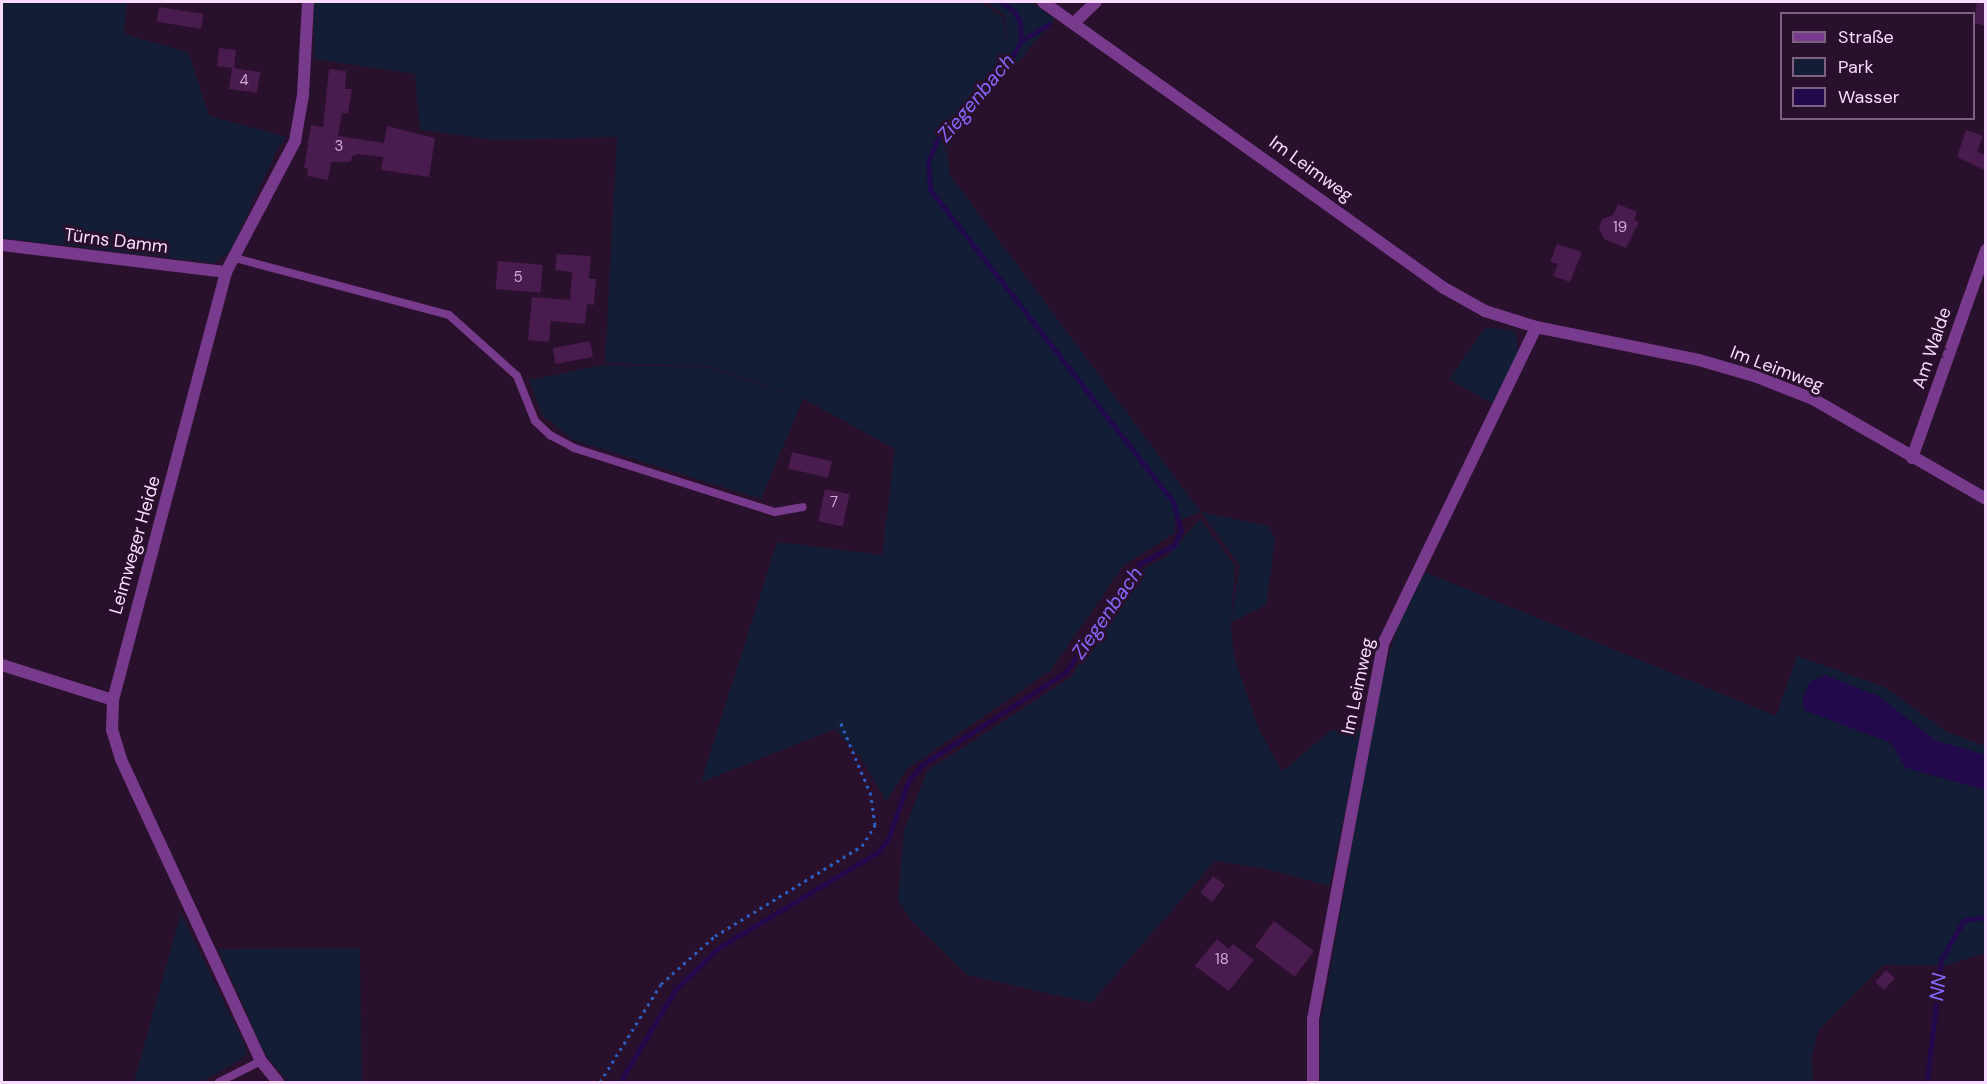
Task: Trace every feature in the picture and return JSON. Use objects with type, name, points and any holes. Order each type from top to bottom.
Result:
[{"type":"street","name":"Leimweger Heide","points":[[278,1083],[261,1061],[121,759],[112,730],[113,699],[226,272],[295,141],[303,95],[308,2]]},
{"type":"street","name":"Im Leimweg","points":[[1044,2],[1444,288],[1485,311],[1536,327],[1700,360],[1757,377],[1813,399],[1986,499]]},
{"type":"street","points":[[1074,23],[1096,2]]},
{"type":"street","name":"Türns Damm","points":[[2,245],[226,272]]},
{"type":"street","name":"Am Walde","points":[[1912,458],[1986,250]]},
{"type":"street","name":"Im Leimweg","points":[[1313,1083],[1313,1019],[1383,644],[1536,327]]},
{"type":"street","points":[[2,665],[113,699]]},
{"type":"lane","points":[[235,258],[449,315],[517,376],[535,421],[550,435],[574,448],[775,512],[803,507]]},
{"type":"lane","points":[[219,1083],[261,1061]]},
{"type":"path","points":[[600,1083],[661,984],[715,936],[862,846],[875,825],[871,795],[839,719]]},
{"type":"green space","points":[[2,2],[127,2],[124,34],[188,52],[209,116],[287,137],[278,148],[230,251],[215,263],[2,238]]},
{"type":"green space","points":[[314,2],[981,2],[1002,17],[1008,45],[1004,15],[986,2],[1031,2],[1055,19],[963,127],[947,150],[950,175],[1201,512],[1174,522],[1175,533],[1124,565],[1051,670],[907,769],[886,801],[861,758],[835,729],[701,782],[777,542],[882,555],[895,449],[804,399],[709,366],[605,363],[617,137],[495,140],[420,130],[415,74],[314,59]]},
{"type":"green space","points":[[1486,327],[1516,331],[1518,352],[1493,404],[1449,379]]},
{"type":"green space","points":[[603,365],[708,367],[803,399],[761,499],[573,440],[542,415],[529,380]]},
{"type":"green space","points":[[1201,512],[1269,526],[1275,540],[1266,605],[1230,623],[1235,660],[1258,727],[1282,772],[1331,730],[1361,730],[1330,886],[1266,869],[1215,861],[1091,1003],[967,975],[912,921],[898,900],[904,831],[927,771],[1071,677],[1139,571],[1167,556],[1200,519],[1235,566],[1231,621],[1240,566]]},
{"type":"green space","points":[[1425,572],[1776,716],[1797,656],[1885,687],[1947,732],[1985,746],[1985,755],[1935,740],[1878,696],[1825,675],[1810,682],[1803,697],[1804,710],[1891,743],[1906,768],[1986,790],[1985,953],[1944,966],[1883,965],[1818,1031],[1812,1056],[1813,1082],[1320,1082],[1321,1022],[1382,676],[1398,626]]},
{"type":"green space","points":[[181,913],[247,1050],[245,1057],[201,1082],[134,1082]]},
{"type":"green space","points":[[360,948],[362,1082],[288,1082],[265,1054],[218,949]]},
{"type":"water","points":[[1825,675],[1878,696],[1935,740],[1985,755],[1985,790],[1906,768],[1891,743],[1804,710],[1803,697],[1810,682]]},
{"type":"building","points":[[1977,2],[1986,2],[1986,26],[1975,23]]},
{"type":"building","points":[[159,7],[203,14],[201,29],[157,22]]},
{"type":"building","points":[[219,48],[236,50],[234,68],[260,72],[257,93],[229,89],[232,68],[217,66]]},
{"type":"building","points":[[329,69],[346,71],[345,89],[352,89],[348,114],[342,113],[338,136],[384,143],[387,126],[435,138],[429,177],[381,170],[383,157],[359,154],[352,156],[351,162],[331,162],[328,180],[307,176],[308,168],[304,168],[311,125],[323,127]]},
{"type":"building","points":[[1966,130],[1983,136],[1977,152],[1986,155],[1986,171],[1957,157]]},
{"type":"building","points":[[1618,204],[1637,212],[1634,220],[1639,222],[1626,248],[1604,239],[1599,228],[1602,219],[1613,215]]},
{"type":"building","points":[[1557,244],[1582,252],[1570,282],[1553,276],[1558,264],[1550,262]]},
{"type":"building","points":[[557,254],[591,256],[589,279],[596,279],[594,305],[587,304],[585,324],[551,321],[549,342],[528,340],[532,297],[570,300],[572,272],[555,270]]},
{"type":"building","points":[[498,261],[543,265],[540,293],[496,289]]},
{"type":"building","points":[[590,341],[593,357],[556,364],[553,348]]},
{"type":"building","points":[[792,452],[832,461],[828,478],[788,469]]},
{"type":"building","points":[[825,489],[849,494],[843,526],[818,521]]},
{"type":"building","points":[[1213,876],[1225,885],[1212,902],[1200,893]]},
{"type":"building","points":[[1274,921],[1314,951],[1295,977],[1255,947]]},
{"type":"building","points":[[1217,939],[1229,949],[1233,944],[1254,960],[1229,991],[1195,966]]},
{"type":"building","points":[[1886,970],[1895,978],[1884,990],[1875,982]]},
{"type":"waterway","name":"Ziegenbach","points":[[620,1082],[675,990],[717,949],[877,853],[888,840],[908,782],[922,765],[1066,672],[1139,564],[1174,545],[1181,531],[1173,502],[930,190],[928,161],[939,136],[1014,54],[1021,41],[1020,23],[1014,11],[1000,2]]},
{"type":"waterway","points":[[1021,41],[1049,24]]},
{"type":"waterway","name":"NN","points":[[1927,1082],[1941,960],[1964,920],[1986,917]]}]
